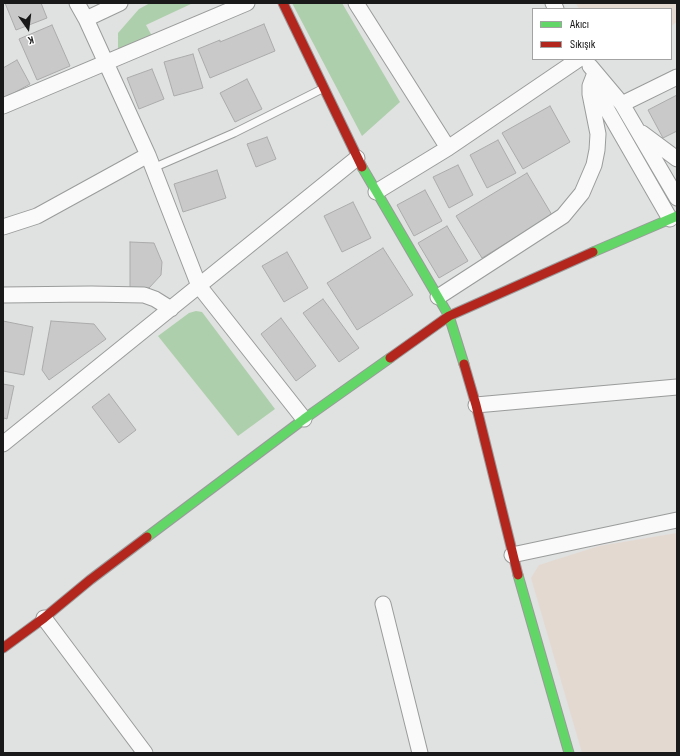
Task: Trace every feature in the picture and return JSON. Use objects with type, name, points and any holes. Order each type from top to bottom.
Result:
[{"type":"street","points":[[77,3],[86,19],[151,161],[199,286],[304,420]]},
{"type":"street","points":[[86,19],[120,3]]},
{"type":"street","points":[[3,106],[247,3]]},
{"type":"street","points":[[283,3],[376,192],[449,316],[476,405],[512,555],[569,753]]},
{"type":"street","points":[[356,3],[448,148]]},
{"type":"street","points":[[376,192],[448,148],[579,60]]},
{"type":"street","points":[[586,60],[622,104],[677,198]]},
{"type":"street","points":[[3,648],[44,618],[90,580],[304,420],[449,316],[673,217],[601,99],[595,73]]},
{"type":"street","points":[[438,297],[564,216],[582,193],[594,165],[597,150],[598,134],[590,94],[590,86],[595,73]]},
{"type":"street","points":[[622,104],[677,77]]},
{"type":"street","points":[[637,130],[677,158]]},
{"type":"street","points":[[3,444],[358,158]]},
{"type":"street","points":[[3,227],[37,216],[151,161]]},
{"type":"street","points":[[3,295],[144,295],[155,298],[171,309]]},
{"type":"street","points":[[476,405],[677,387]]},
{"type":"street","points":[[512,555],[677,520]]},
{"type":"street","points":[[383,604],[420,753]]},
{"type":"street","points":[[44,618],[146,753]]},
{"type":"lane","points":[[151,161],[234,133],[324,88]]},
{"type":"shaded area","points":[[576,3],[677,3],[677,22],[672,25],[672,8],[578,8]]},
{"type":"shaded area","points":[[677,533],[677,753],[582,753],[531,578],[539,565],[599,546]]},
{"type":"green space","points":[[150,3],[193,3],[146,25],[152,36],[118,49],[118,33],[139,9]]},
{"type":"green space","points":[[292,3],[342,3],[400,102],[362,136]]},
{"type":"green space","points":[[196,311],[202,312],[275,409],[238,436],[158,336],[189,313]]},
{"type":"building","points":[[5,3],[41,3],[47,18],[16,30]]},
{"type":"building","points":[[264,24],[275,51],[210,78],[198,49],[220,40],[220,42]]},
{"type":"building","points":[[52,25],[70,66],[37,80],[19,39]]},
{"type":"building","points":[[193,54],[203,88],[174,96],[164,62]]},
{"type":"building","points":[[17,60],[30,84],[3,99],[3,68]]},
{"type":"building","points":[[152,69],[164,99],[139,109],[127,78]]},
{"type":"building","points":[[247,79],[262,109],[235,122],[220,93]]},
{"type":"building","points":[[677,95],[677,131],[663,138],[648,110]]},
{"type":"building","points":[[550,106],[570,142],[523,169],[502,133]]},
{"type":"building","points":[[267,137],[276,159],[256,167],[247,144]]},
{"type":"building","points":[[498,140],[516,173],[487,188],[470,155]]},
{"type":"building","points":[[458,165],[473,195],[449,208],[433,177]]},
{"type":"building","points":[[217,170],[226,198],[183,212],[174,184]]},
{"type":"building","points":[[527,173],[552,215],[482,258],[456,216]]},
{"type":"building","points":[[425,190],[442,221],[414,236],[397,205]]},
{"type":"building","points":[[353,202],[371,238],[342,252],[324,216]]},
{"type":"building","points":[[447,226],[468,261],[439,278],[418,243]]},
{"type":"building","points":[[130,242],[154,243],[162,262],[161,275],[149,288],[130,288]]},
{"type":"building","points":[[383,248],[413,295],[357,330],[327,283]]},
{"type":"building","points":[[287,252],[308,288],[284,302],[262,266]]},
{"type":"building","points":[[323,299],[359,348],[339,362],[303,313]]},
{"type":"building","points":[[281,318],[316,366],[296,381],[261,334]]},
{"type":"building","points":[[3,321],[33,327],[24,375],[3,371]]},
{"type":"building","points":[[51,321],[94,324],[106,339],[49,380],[42,370]]},
{"type":"building","points":[[3,384],[14,386],[7,419],[4,418],[3,423]]},
{"type":"building","points":[[109,394],[136,430],[119,443],[92,407]]},
{"type":"traffic: fast","points":[[362,167],[449,316],[464,364]]},
{"type":"traffic: fast","points":[[593,252],[677,216]]},
{"type":"traffic: fast","points":[[147,537],[304,419],[390,358]]},
{"type":"traffic: fast","points":[[518,575],[569,753]]},
{"type":"traffic: jam","points":[[283,3],[362,167]]},
{"type":"traffic: jam","points":[[390,358],[449,316],[593,252]]},
{"type":"traffic: jam","points":[[464,364],[476,405],[518,575]]},
{"type":"traffic: jam","points":[[3,648],[44,618],[90,580],[147,537]]}]
